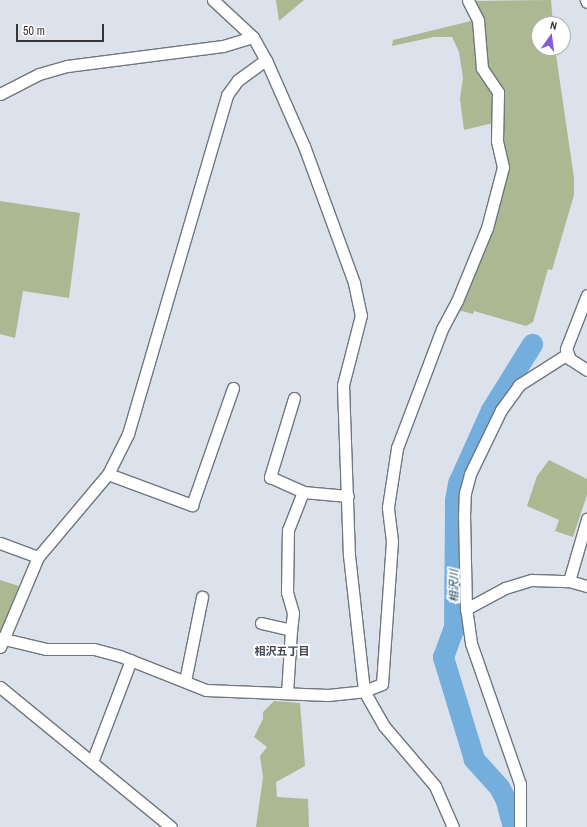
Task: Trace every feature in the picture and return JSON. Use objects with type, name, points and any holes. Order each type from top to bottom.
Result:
[{"type":"street","points":[[213,0],[253,37],[266,60],[306,154],[354,283],[361,315],[343,386],[349,555],[364,691],[384,726],[435,786],[453,827]]},
{"type":"street","points":[[266,60],[238,80],[227,95],[128,434],[108,474],[97,483],[38,557],[1,641],[46,649],[94,649],[131,660],[206,690],[328,695],[364,691],[382,684],[392,541],[388,507],[397,448],[442,329],[457,301],[487,228],[503,167],[497,141],[498,92],[482,68],[478,20],[468,0]]},
{"type":"street","points":[[0,94],[39,74],[67,66],[223,46],[253,37]]},
{"type":"street","points":[[520,827],[520,784],[475,657],[466,609],[464,517],[465,493],[470,474],[497,416],[519,385],[566,355],[587,295]]},
{"type":"street","points":[[566,355],[587,370]]},
{"type":"street","points":[[108,474],[192,506],[233,388]]},
{"type":"street","points":[[294,398],[270,477],[303,492],[348,496]]},
{"type":"street","points":[[287,693],[293,613],[287,592],[288,530],[303,492]]},
{"type":"street","points":[[569,581],[587,519]]},
{"type":"street","points":[[0,543],[38,557]]},
{"type":"street","points":[[466,609],[505,588],[532,580],[569,581],[587,586]]},
{"type":"street","points":[[185,681],[202,597]]},
{"type":"street","points":[[261,623],[291,630]]},
{"type":"street","points":[[92,762],[131,660]]},
{"type":"street","points":[[0,687],[171,827]]},
{"type":"green space","points":[[276,0],[304,0],[279,21]]},
{"type":"green space","points":[[551,0],[552,16],[531,16],[531,56],[556,56],[574,178],[574,195],[552,270],[548,269],[533,322],[526,326],[474,311],[473,314],[458,310],[492,231],[509,168],[502,141],[503,91],[488,66],[484,21],[474,1]]},
{"type":"green space","points":[[475,20],[478,70],[492,94],[493,123],[464,130],[460,99],[463,78],[459,52],[452,37],[434,37],[392,46],[393,40]]},
{"type":"green space","points":[[0,201],[80,213],[69,298],[23,291],[15,338],[0,334]]},
{"type":"green space","points":[[549,460],[587,479],[587,495],[573,537],[555,531],[559,520],[527,506],[537,476]]},
{"type":"green space","points":[[0,580],[19,586],[0,633]]},
{"type":"green space","points":[[274,701],[300,703],[305,766],[276,782],[277,797],[308,799],[309,827],[256,827],[263,777],[260,756],[267,747],[254,737],[263,719],[263,712]]},
{"type":"waterway","name":"相沢川","points":[[513,827],[506,800],[499,787],[474,759],[443,657],[454,626],[455,500],[458,483],[491,410],[532,344]]},
{"type":"district","name":"相沢五丁目","points":[[282,651]]}]
